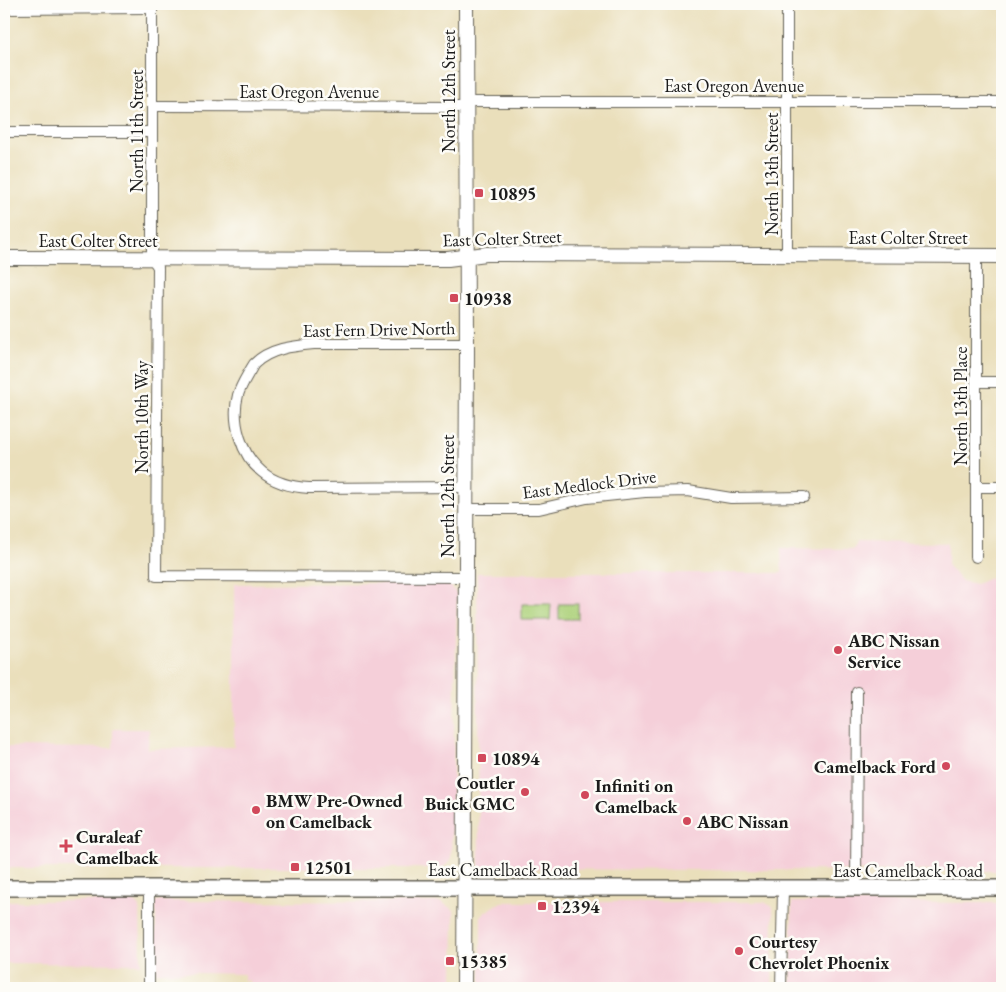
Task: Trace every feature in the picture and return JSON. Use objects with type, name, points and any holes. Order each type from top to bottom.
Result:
[{"type":"main road","name":"East Camelback Road","points":[[4,888],[1002,888]]},
{"type":"street","name":"North 12th Street","points":[[464,988],[467,344],[466,4]]},
{"type":"street","name":"North 13th Street","points":[[787,4],[787,255]]},
{"type":"street","points":[[4,9],[152,6]]},
{"type":"street","name":"North 11th Street","points":[[152,6],[152,258]]},
{"type":"street","name":"East Oregon Avenue","points":[[152,106],[787,101],[1002,102]]},
{"type":"street","points":[[4,132],[152,132]]},
{"type":"street","name":"East Colter Street","points":[[4,258],[448,259],[486,254],[1002,256]]},
{"type":"street","name":"North 13th Place","points":[[976,256],[976,557]]},
{"type":"street","name":"North 10th Way","points":[[152,258],[158,268],[156,576],[465,578]]},
{"type":"street","name":"East Fern Drive North","points":[[466,487],[309,488],[294,487],[277,482],[252,464],[245,452],[239,438],[236,408],[237,396],[242,384],[254,365],[278,350],[292,346],[315,344],[467,344]]},
{"type":"street","points":[[976,382],[1002,382]]},
{"type":"street","points":[[976,487],[1002,487]]},
{"type":"street","name":"East Medlock Drive","points":[[466,509],[539,509],[586,498],[645,492],[688,491],[731,498],[804,497]]},
{"type":"street","points":[[856,888],[857,692]]},
{"type":"street","points":[[149,888],[149,988]]},
{"type":"street","points":[[781,988],[783,888]]},
{"type":"shaded area","points":[[856,542],[948,543],[948,566],[962,581],[976,584],[994,576],[1001,566],[999,544],[1002,544],[1002,871],[479,869],[477,573],[782,573],[781,548],[854,549]]},
{"type":"shaded area","points":[[448,583],[457,594],[451,861],[442,868],[4,868],[4,747],[113,748],[113,729],[149,729],[148,749],[234,747],[234,584]]},
{"type":"shaded area","points":[[4,901],[134,901],[140,907],[141,964],[4,963]]},
{"type":"shaded area","points":[[156,901],[441,902],[454,910],[453,988],[249,988],[249,980],[244,981],[244,974],[156,972]]},
{"type":"shaded area","points":[[501,902],[764,902],[773,907],[772,988],[481,988],[481,915]]},
{"type":"shaded area","points":[[792,902],[1002,903],[1002,988],[791,988]]},
{"type":"green space","points":[[522,604],[551,604],[550,620],[522,620]]},
{"type":"green space","points":[[559,604],[578,604],[578,619],[559,619]]},
{"type":"place","name":"10895","points":[[479,193]]},
{"type":"place","name":"10938","points":[[454,298]]},
{"type":"place","name":"ABC Nissan Service","points":[[838,650]]},
{"type":"place","name":"10894","points":[[482,758]]},
{"type":"place","name":"Camelback Ford","points":[[946,766]]},
{"type":"place","name":"Coutler Buick GMC","points":[[525,792]]},
{"type":"place","name":"Infiniti on Camelback","points":[[585,795]]},
{"type":"place","name":"BMW Pre-Owned on Camelback","points":[[256,810]]},
{"type":"place","name":"ABC Nissan","points":[[687,821]]},
{"type":"place","name":"Curaleaf Camelback","points":[[66,846]]},
{"type":"place","name":"12501","points":[[295,867]]},
{"type":"place","name":"12394","points":[[542,906]]},
{"type":"place","name":"Courtesy Chevrolet Phoenix","points":[[739,951]]},
{"type":"place","name":"15385","points":[[450,961]]}]
